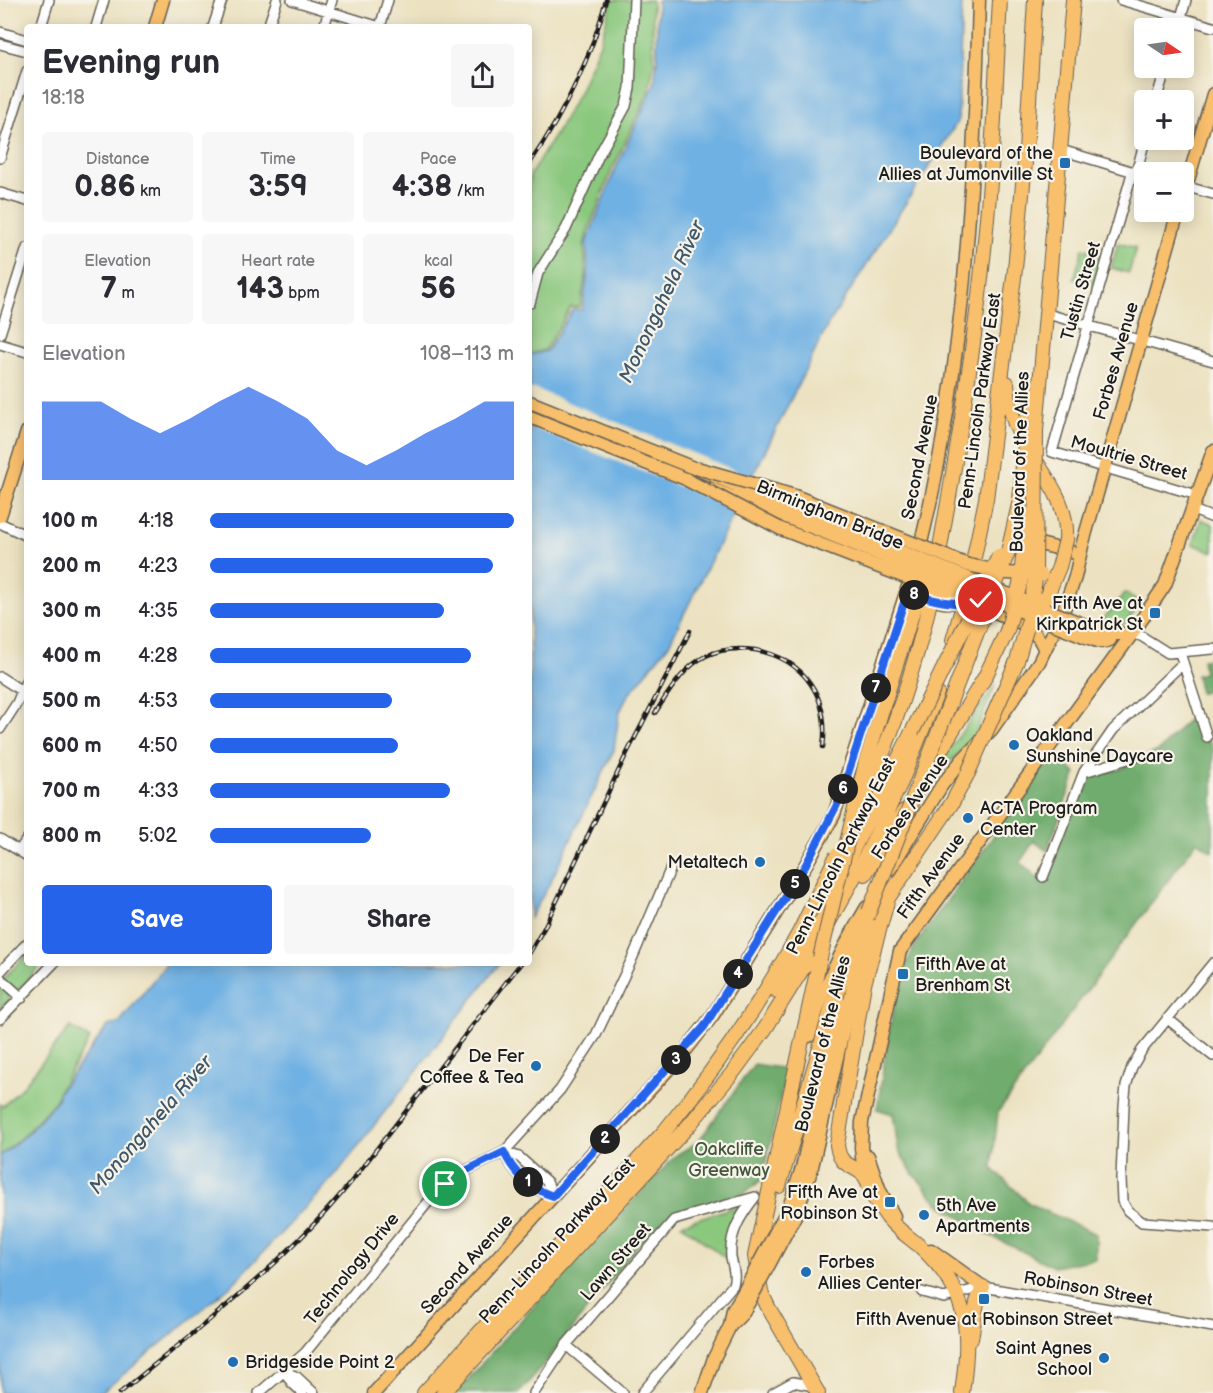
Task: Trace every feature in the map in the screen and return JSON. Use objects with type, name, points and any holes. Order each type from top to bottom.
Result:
[{"type":"highway","name":"Penn-Lincoln Parkway East","points":[[424,1393],[663,1133],[688,1103],[749,1019],[804,933],[888,741],[915,660],[972,353],[987,227],[999,0]]},
{"type":"highway","name":"Penn-Lincoln Parkway East","points":[[443,1393],[712,1098],[765,1029],[813,961],[899,788],[931,708],[964,603],[986,499],[1023,192],[1035,0]]},
{"type":"highway","name":"Boulevard of the Allies","points":[[888,898],[952,803],[968,773],[1017,662],[1030,616],[1034,589],[1031,431],[1064,0]]},
{"type":"highway","name":"Boulevard of the Allies","points":[[853,955],[1004,565],[1015,528],[1031,431],[1061,150],[1073,0]]},
{"type":"highway","points":[[1005,354],[1008,396],[1013,419],[1023,441],[1059,497],[1065,518],[1066,540],[1059,567],[1017,662]]},
{"type":"highway","points":[[813,961],[982,683],[1007,631],[1015,608],[1023,569],[1031,431]]},
{"type":"highway","points":[[804,933],[995,566],[1007,536],[1022,482]]},
{"type":"highway","points":[[787,1112],[813,961],[866,761],[929,581]]},
{"type":"highway","points":[[864,1175],[842,1160],[837,1140],[864,984],[888,898]]},
{"type":"highway","points":[[759,1278],[763,1244],[808,1081],[833,1004],[853,955]]},
{"type":"highway","name":"Forbes Avenue","points":[[787,1112],[757,1241],[756,1263],[761,1292],[768,1307],[816,1390]]},
{"type":"highway","name":"Fifth Avenue","points":[[864,1175],[876,1201],[889,1220],[934,1260],[957,1295],[966,1325],[968,1352],[962,1393]]},
{"type":"highway","points":[[968,1352],[974,1329],[977,1302],[983,1287]]},
{"type":"main road","points":[[156,24],[163,0]]},
{"type":"main road","name":"Second Avenue","points":[[374,1393],[704,1027],[805,866],[839,801],[907,593],[938,465],[958,335],[973,183],[979,0]]},
{"type":"main road","points":[[1192,162],[1213,94]]},
{"type":"main road","name":"Forbes Avenue","points":[[787,1112],[820,1000],[849,937],[942,785],[992,729],[1032,673],[1046,650],[1063,612],[1075,577],[1079,554],[1175,222]]},
{"type":"main road","name":"Birmingham Bridge","points":[[532,403],[697,468],[1088,632]]},
{"type":"main road","name":"Birmingham Bridge","points":[[532,418],[687,480],[1088,632],[1132,634]]},
{"type":"main road","points":[[0,516],[24,441]]},
{"type":"main road","name":"Fifth Avenue","points":[[864,1175],[862,1122],[900,951],[1132,634],[1165,585],[1213,451]]},
{"type":"main road","points":[[697,468],[795,496],[968,565],[1007,573],[1075,577]]},
{"type":"main road","points":[[687,480],[782,529],[1024,624],[1037,633],[1046,650]]},
{"type":"main road","points":[[907,593],[943,602],[970,603],[981,600],[992,591],[1010,551],[1021,543],[1036,542],[1079,554]]},
{"type":"main road","name":"Boulevard of the Allies","points":[[702,1393],[714,1358],[730,1326],[742,1314],[745,1298],[812,1171],[856,976],[888,898]]},
{"type":"main road","name":"Boulevard of the Allies","points":[[792,1210],[841,994],[853,955]]},
{"type":"main road","name":"Fifth Avenue","points":[[862,1132],[873,1176],[890,1210],[904,1227],[932,1250],[948,1269],[957,1295]]},
{"type":"main road","points":[[932,1250],[983,1287]]},
{"type":"street","points":[[42,24],[49,0]]},
{"type":"street","points":[[97,24],[104,0]]},
{"type":"street","points":[[214,24],[222,0]]},
{"type":"street","points":[[269,24],[276,0]]},
{"type":"street","points":[[292,0],[370,24]]},
{"type":"street","points":[[325,24],[332,0]]},
{"type":"street","points":[[381,24],[388,0]]},
{"type":"street","points":[[532,296],[538,273],[566,229],[599,155],[626,106],[630,88],[634,0]]},
{"type":"street","points":[[1181,17],[1186,0]]},
{"type":"street","points":[[1128,1],[1213,27]]},
{"type":"street","points":[[0,32],[24,39]]},
{"type":"street","points":[[0,44],[24,50]]},
{"type":"street","points":[[0,158],[24,81]]},
{"type":"street","points":[[1061,150],[1133,172]]},
{"type":"street","name":"Tustin Street","points":[[1052,452],[1133,172],[1142,150]]},
{"type":"street","points":[[1194,191],[1213,194]]},
{"type":"street","points":[[0,193],[24,200]]},
{"type":"street","points":[[0,334],[24,258]]},
{"type":"street","points":[[1051,315],[1213,362]]},
{"type":"street","points":[[0,344],[24,351]]},
{"type":"street","name":"Moultrie Street","points":[[1052,452],[1197,495]]},
{"type":"street","name":"Moultrie Street","points":[[1193,510],[1213,518]]},
{"type":"street","points":[[0,523],[24,535]]},
{"type":"street","points":[[1132,634],[1141,636],[1156,647],[1182,658]]},
{"type":"street","points":[[1043,877],[1084,772],[1113,730],[1182,658],[1213,649]]},
{"type":"street","points":[[1182,658],[1207,737]]},
{"type":"street","points":[[0,677],[22,691]]},
{"type":"street","points":[[0,729],[17,703],[24,687]]},
{"type":"street","points":[[1084,772],[1138,756]]},
{"type":"street","points":[[0,838],[23,853]]},
{"type":"street","name":"Technology Drive","points":[[259,1393],[285,1372],[313,1343],[438,1190],[459,1174],[504,1152],[560,1090],[592,1042],[632,960],[670,870]]},
{"type":"street","points":[[0,972],[24,946]]},
{"type":"street","points":[[1213,963],[1142,1050],[1128,1075],[1124,1106],[1122,1201],[1128,1211],[1142,1222],[1213,1227]]},
{"type":"street","points":[[0,1019],[51,966]]},
{"type":"street","points":[[0,978],[22,998]]},
{"type":"street","points":[[1168,1019],[1213,1056]]},
{"type":"street","points":[[504,1152],[519,1157],[547,1182],[553,1196]]},
{"type":"street","name":"Lawn Street","points":[[534,1393],[566,1345],[674,1220],[757,1195],[740,1217],[734,1232],[731,1248],[735,1275],[734,1285],[642,1393]]},
{"type":"street","name":"Robinson Street","points":[[922,1292],[944,1298],[983,1287],[1213,1327]]},
{"type":"street","points":[[566,1345],[622,1393]]},
{"type":"street","points":[[793,1382],[800,1362]]},
{"type":"street","points":[[285,1372],[292,1383],[303,1393]]},
{"type":"street","points":[[285,1372],[297,1377],[314,1393]]},
{"type":"street","points":[[773,1393],[793,1382],[801,1382],[816,1390]]},
{"type":"green space","points":[[612,0],[652,0],[654,62],[649,91],[611,172],[588,231],[584,246],[586,274],[580,307],[571,307],[545,350],[532,353],[532,172],[580,90],[600,43]]},
{"type":"green space","points":[[1118,243],[1136,248],[1129,273],[1111,268]]},
{"type":"green space","points":[[1083,248],[1102,254],[1093,285],[1074,279]]},
{"type":"green space","points":[[1201,519],[1213,524],[1213,552],[1193,544]]},
{"type":"green space","points":[[1125,593],[1142,603],[1120,629],[1101,622]]},
{"type":"green space","points":[[1213,658],[1213,684],[1200,693],[1196,675],[1204,673],[1202,659]]},
{"type":"green space","points":[[996,684],[974,737],[935,778],[934,773],[941,761]]},
{"type":"green space","points":[[1192,715],[1213,747],[1213,852],[1197,841],[998,1112],[992,1168],[1030,1204],[1096,1234],[1096,1259],[1054,1267],[987,1234],[939,1204],[911,1171],[898,1149],[893,1114],[877,1109],[886,1048],[900,984],[914,947],[1052,754],[1076,773],[1047,851],[1034,841],[1020,862],[1039,879],[1086,776],[1120,769],[1160,750]]},
{"type":"green space","points":[[24,957],[24,966],[40,966],[0,1009],[0,982]]},
{"type":"green space","points":[[70,1027],[90,1039],[59,1090],[56,1100],[27,1132],[0,1156],[0,1104],[3,1106],[24,1085]]},
{"type":"green space","name":"Oakcliffe Greenway","points":[[754,1064],[787,1069],[762,1179],[746,1193],[670,1218],[638,1245],[519,1393],[456,1393],[504,1338],[676,1155],[698,1142]]},
{"type":"green space","points":[[741,1205],[728,1231],[728,1260],[681,1224]]},
{"type":"water","name":"Monongahela River","points":[[657,0],[962,0],[958,121],[828,325],[669,644],[627,697],[619,714],[614,750],[549,885],[532,915],[532,355],[547,351],[573,309],[582,310],[588,271],[586,243],[615,170],[654,85],[657,60]]},
{"type":"water","name":"Monongahela River","points":[[165,966],[498,966],[335,1176],[234,1283],[101,1393],[0,1393],[0,1156],[29,1132],[58,1099],[58,1093],[108,1026],[119,1023]]},
{"type":"pier","points":[[532,389],[737,471],[755,476],[737,512],[714,500],[532,428]]},
{"type":"railway","points":[[532,160],[575,85],[593,43],[606,0]]},
{"type":"railway","points":[[532,949],[544,928],[625,757],[690,631]]},
{"type":"railway","points":[[655,713],[677,681],[698,661],[712,653],[724,650],[755,650],[788,662],[810,684],[818,697],[822,712],[823,747]]},
{"type":"railway","points":[[120,1393],[241,1293],[325,1212],[351,1182],[519,966]]},
{"type":"place","name":"Boulevard of the Allies at Jumonville St","points":[[1065,163]]},
{"type":"place","name":"Fifth Ave at Kirkpatrick St","points":[[1155,613]]},
{"type":"place","name":"Oakland Sunshine Daycare","points":[[1014,745]]},
{"type":"place","name":"ACTA Program Center","points":[[968,818]]},
{"type":"place","name":"Metaltech","points":[[760,862]]},
{"type":"place","name":"Fifth Ave at Brenham St","points":[[903,974]]},
{"type":"place","name":"De Fer Coffee & Tea","points":[[536,1066]]},
{"type":"place","name":"Fifth Ave at Robinson St","points":[[890,1202]]},
{"type":"place","name":"5th Ave Apartments","points":[[924,1215]]},
{"type":"place","name":"Forbes Allies Center","points":[[806,1272]]},
{"type":"place","name":"Fifth Avenue at Robinson Street","points":[[984,1299]]},
{"type":"place","name":"Saint Agnes School","points":[[1104,1358]]},
{"type":"place","name":"Bridgeside Point 2","points":[[233,1362]]},
{"type":"route","points":[[445,1184],[459,1174],[504,1152],[511,1166],[538,1191],[553,1196],[686,1050],[704,1027],[805,866],[834,815],[907,593],[943,602],[970,603],[981,600]]}]
